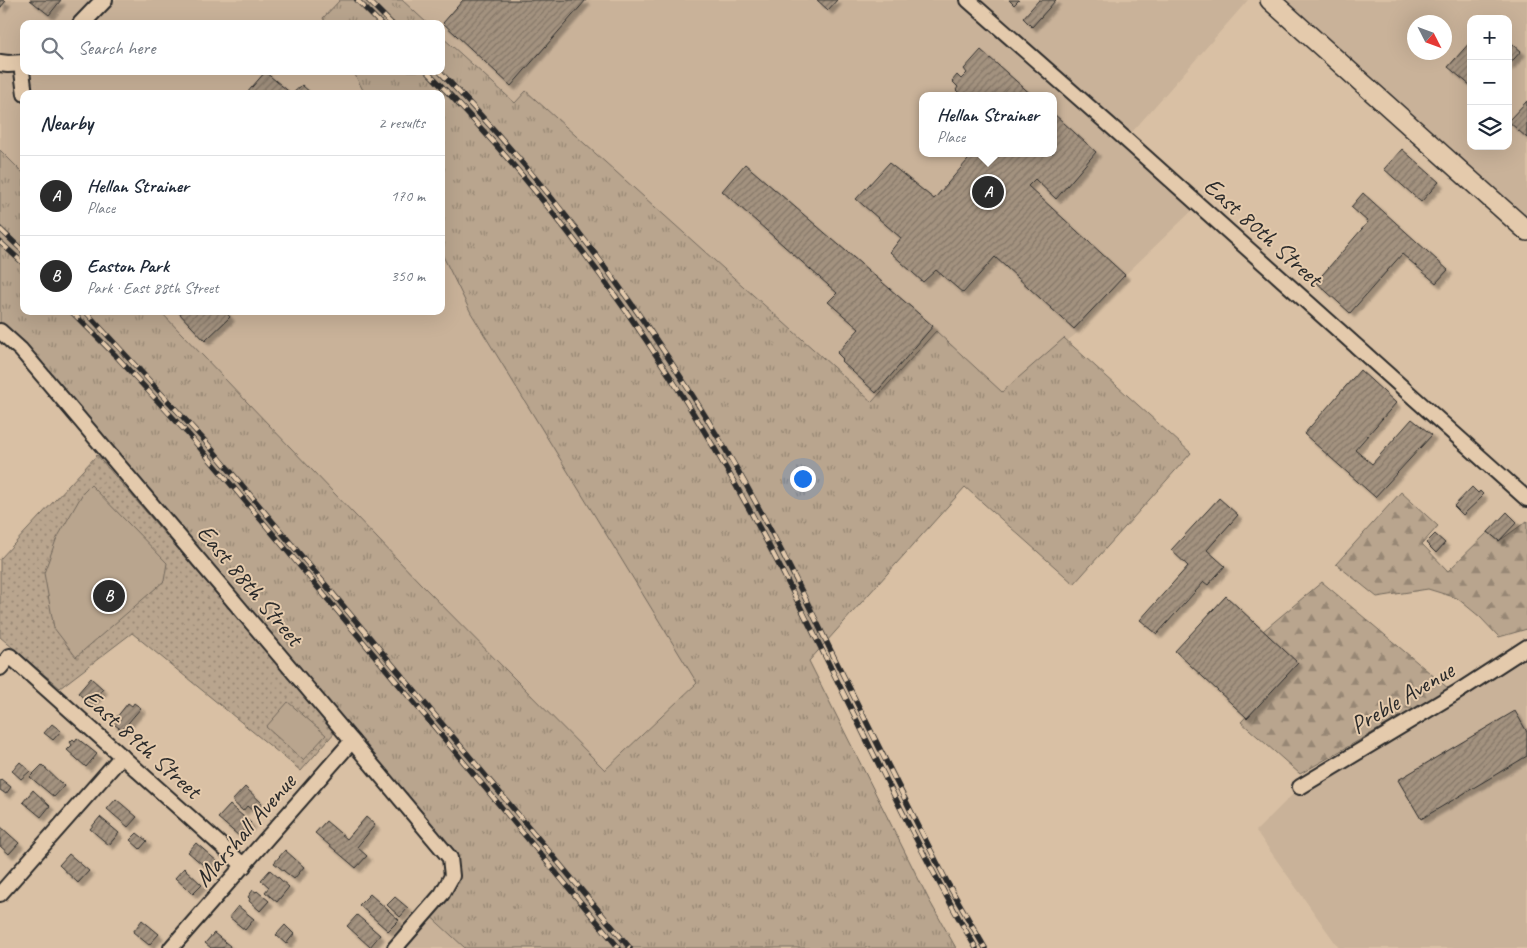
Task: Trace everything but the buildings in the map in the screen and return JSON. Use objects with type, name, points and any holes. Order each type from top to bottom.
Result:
[{"type":"main road","points":[[1270,0],[1527,231]]},
{"type":"street","points":[[86,20],[104,0]]},
{"type":"street","name":"East 80th Street","points":[[968,0],[1527,499]]},
{"type":"street","points":[[0,63],[20,63]]},
{"type":"street","points":[[23,75],[25,90]]},
{"type":"street","name":"East 88th Street","points":[[1,332],[20,350],[450,858],[452,876],[442,894],[395,948]]},
{"type":"street","name":"Preble Avenue","points":[[1300,787],[1456,693],[1527,647]]},
{"type":"street","name":"East 89th Street","points":[[0,668],[10,656],[244,866]]},
{"type":"street","name":"Marshall Avenue","points":[[171,948],[352,740]]},
{"type":"street","points":[[0,894],[122,756]]},
{"type":"shaded area","points":[[0,0],[1248,0],[1126,139],[1199,204],[1125,275],[1076,334],[1002,392],[582,792],[138,315],[445,315],[445,90],[20,90],[20,197],[0,176]]},
{"type":"shaded area","points":[[1270,0],[1527,0],[1527,231]]},
{"type":"shaded area","points":[[1527,647],[1527,948],[1339,948],[1256,831],[1300,787]]},
{"type":"shaded area","points":[[426,912],[465,948],[395,948]]},
{"type":"green space","points":[[340,0],[402,0],[424,20],[324,20],[323,18]]},
{"type":"green space","points":[[445,40],[515,103],[526,91],[872,402],[936,331],[1002,392],[1064,338],[1191,453],[1074,584],[965,487],[809,661],[929,900],[956,948],[465,948],[426,912],[442,894],[450,858],[0,331],[0,150],[20,170],[20,315],[164,315],[420,583],[605,770],[697,683],[471,313],[445,260],[445,90],[363,90],[355,75],[445,75]]},
{"type":"green space","points":[[97,455],[335,732],[301,771],[132,633],[60,688],[0,637],[0,559]]},
{"type":"green space","points":[[91,485],[167,563],[164,581],[76,657],[54,628],[44,573],[56,540],[83,493]]},
{"type":"green space","points":[[1401,492],[1438,526],[1422,544],[1448,571],[1488,532],[1499,541],[1527,521],[1527,629],[1499,637],[1480,617],[1457,598],[1428,589],[1377,597],[1336,564]]},
{"type":"green space","points":[[1322,582],[1449,689],[1300,774],[1241,722],[1297,663],[1263,631]]},
{"type":"green space","points":[[288,702],[326,735],[303,760],[266,727]]},
{"type":"railway","points":[[357,0],[377,20]]},
{"type":"railway","points":[[368,0],[388,20]]},
{"type":"railway","points":[[431,75],[445,90]]},
{"type":"railway","points":[[443,75],[524,165],[603,264],[675,368],[709,422],[776,539],[948,884],[985,948]]},
{"type":"railway","points":[[445,90],[525,179],[571,236],[615,295],[696,417],[768,544],[916,839],[976,948]]},
{"type":"railway","points":[[0,229],[20,248]]},
{"type":"railway","points":[[0,242],[20,260]]},
{"type":"railway","points":[[75,315],[189,435],[619,948]]},
{"type":"railway","points":[[89,315],[205,441],[630,948]]},
{"type":"place","name":"Hellan Strainer","points":[[988,192]]},
{"type":"place","name":"Easton Park","points":[[109,596]]}]
